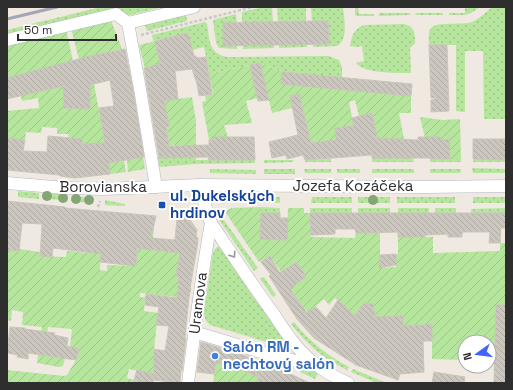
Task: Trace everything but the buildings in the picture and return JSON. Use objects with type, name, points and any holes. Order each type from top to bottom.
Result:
[{"type":"street","points":[[128,23],[194,7]]},
{"type":"street","points":[[7,40],[116,14],[128,23],[156,187]]},
{"type":"street","name":"Borovianska","points":[[7,183],[66,188],[104,189],[200,185]]},
{"type":"street","points":[[200,185],[211,223],[281,325],[301,351],[314,363],[337,378],[348,383]]},
{"type":"street","name":"Jozefa Kozáčeka","points":[[200,185],[417,187],[506,186]]},
{"type":"street","name":"Uramova","points":[[188,383],[204,260],[211,223]]},
{"type":"street","points":[[194,332],[274,356],[301,362],[314,363]]},
{"type":"path","points":[[130,38],[253,7]]},
{"type":"green space","points":[[101,7],[163,7],[126,16],[119,8],[7,35],[7,30]]},
{"type":"green space","points":[[264,7],[272,7],[273,22],[242,23],[242,12]]},
{"type":"green space","points":[[277,7],[306,7],[306,22],[278,22]]},
{"type":"green space","points":[[311,7],[343,7],[345,28],[343,39],[337,46],[313,47],[313,44],[329,43],[328,21],[312,21]]},
{"type":"green space","points":[[355,7],[358,7],[359,14],[374,14],[374,16],[356,16]]},
{"type":"green space","points":[[465,7],[479,7],[469,14],[449,15],[449,13],[465,13]]},
{"type":"green space","points":[[492,7],[506,7],[506,119],[484,119],[483,51],[465,51],[465,112],[456,111],[456,45],[429,45],[429,33],[432,27],[442,24],[462,24],[472,22]]},
{"type":"green space","points":[[379,13],[410,13],[410,15],[379,16]]},
{"type":"green space","points":[[415,13],[443,13],[443,15],[416,15]]},
{"type":"green space","points":[[236,14],[237,23],[223,23],[223,46],[237,46],[237,49],[219,48],[216,43],[213,20]]},
{"type":"green space","points":[[186,15],[187,21],[147,31],[145,25]]},
{"type":"green space","points":[[110,18],[122,49],[90,56],[109,163],[98,143],[82,144],[82,139],[69,138],[68,134],[57,134],[57,128],[42,127],[41,133],[26,132],[25,140],[7,138],[7,111],[39,108],[38,98],[22,101],[16,76],[7,78],[7,43],[66,29],[73,61],[34,71],[39,91],[63,85],[64,108],[90,109],[90,99],[71,28]]},
{"type":"green space","points":[[205,22],[207,24],[211,45],[216,52],[221,55],[227,57],[329,56],[339,60],[342,67],[342,78],[282,72],[260,63],[209,74],[204,47],[192,50],[188,33],[153,41],[152,35]]},
{"type":"green space","points":[[366,25],[408,25],[414,31],[415,36],[415,43],[410,48],[411,73],[374,71],[360,67],[356,63],[364,61],[362,46],[350,46],[356,30]]},
{"type":"green space","points":[[155,41],[160,64],[145,68],[139,45]]},
{"type":"green space","points":[[307,44],[307,47],[279,48],[279,45]]},
{"type":"green space","points":[[274,45],[274,48],[243,49],[243,46]]},
{"type":"green space","points":[[260,63],[282,72],[282,84],[411,96],[411,113],[399,113],[404,139],[372,139],[371,113],[360,116],[361,125],[355,100],[349,102],[354,127],[335,128],[336,140],[311,143],[303,109],[293,110],[292,108],[272,113]]},
{"type":"green space","points":[[250,65],[258,98],[246,101],[252,123],[224,125],[228,137],[215,137],[214,140],[209,140],[202,102],[206,101],[205,95],[213,94],[209,74]]},
{"type":"green space","points":[[192,97],[196,121],[196,145],[169,145],[163,101]]},
{"type":"green space","points":[[420,117],[443,120],[460,119],[461,159],[450,159],[449,140],[441,140],[440,137],[429,145],[430,159]]},
{"type":"green space","points":[[143,157],[145,169],[128,172],[127,160]]},
{"type":"green space","points":[[158,158],[196,158],[196,160],[255,160],[255,163],[196,164],[159,167]]},
{"type":"green space","points":[[372,158],[413,158],[414,162],[372,162]]},
{"type":"green space","points":[[331,159],[331,162],[305,162],[305,160]]},
{"type":"green space","points":[[430,159],[461,159],[461,162],[430,162]]},
{"type":"green space","points":[[473,159],[506,160],[506,162],[473,162]]},
{"type":"green space","points":[[264,160],[293,160],[293,162],[264,163]]},
{"type":"green space","points":[[124,161],[126,172],[110,174],[109,163]]},
{"type":"green space","points":[[472,168],[506,169],[506,173],[473,173]]},
{"type":"green space","points":[[210,169],[256,170],[256,174],[210,173]]},
{"type":"green space","points":[[264,169],[295,169],[295,174],[264,174]]},
{"type":"green space","points":[[304,169],[331,169],[331,173],[305,173]]},
{"type":"green space","points":[[337,169],[360,169],[360,173],[337,173]]},
{"type":"green space","points":[[372,169],[414,169],[414,173],[372,173]]},
{"type":"green space","points":[[430,169],[461,169],[461,172],[430,173]]},
{"type":"green space","points":[[18,191],[39,193],[39,199],[18,197]]},
{"type":"green space","points":[[46,193],[65,195],[65,200],[45,199]]},
{"type":"green space","points":[[73,196],[93,198],[93,203],[72,201]]},
{"type":"green space","points":[[235,197],[280,197],[280,203],[227,202],[221,204],[226,200]]},
{"type":"green space","points":[[312,197],[352,197],[352,203],[311,203]]},
{"type":"green space","points":[[358,197],[390,197],[390,203],[358,203]]},
{"type":"green space","points":[[397,197],[455,197],[455,203],[397,203]]},
{"type":"green space","points":[[473,197],[506,197],[506,203],[473,203]]},
{"type":"green space","points":[[105,200],[125,204],[125,206],[105,205]]},
{"type":"green space","points":[[261,207],[280,208],[280,213],[261,213]]},
{"type":"green space","points":[[261,207],[260,239],[287,240],[288,208],[304,208],[304,213],[310,213],[311,237],[355,238],[356,233],[380,232],[380,268],[396,267],[398,237],[433,237],[433,253],[500,251],[500,243],[506,243],[506,305],[496,305],[495,334],[457,334],[457,360],[432,359],[432,324],[403,326],[402,316],[386,317],[375,320],[373,304],[367,303],[363,304],[355,316],[335,298],[329,305],[324,299],[308,313],[296,298],[290,287],[306,277],[299,266],[281,272],[270,256],[259,262],[226,213],[227,210],[232,208]]},
{"type":"green space","points":[[310,208],[352,208],[352,213],[310,213]]},
{"type":"green space","points":[[358,208],[390,208],[390,213],[358,213]]},
{"type":"green space","points":[[398,208],[429,208],[429,213],[398,213]]},
{"type":"green space","points":[[435,208],[456,208],[456,213],[435,213]]},
{"type":"green space","points":[[506,208],[506,213],[471,213],[471,209]]},
{"type":"green space","points":[[221,216],[258,268],[254,271],[220,221],[218,217]]},
{"type":"green space","points":[[139,226],[154,227],[152,250],[180,253],[177,297],[140,293],[140,297],[148,298],[148,300],[145,300],[144,311],[158,313],[154,349],[154,374],[129,369],[127,378],[146,383],[7,383],[7,370],[64,376],[67,375],[76,360],[79,349],[70,347],[72,329],[48,327],[44,355],[65,358],[63,366],[59,367],[37,363],[42,327],[22,325],[23,312],[12,310],[11,321],[7,320],[7,250],[18,251],[19,249],[40,252],[40,256],[66,257],[67,251],[88,253],[90,243],[101,247],[100,270],[107,271],[107,265],[136,266]]},
{"type":"green space","points":[[217,247],[222,249],[288,344],[286,346],[283,347],[210,325],[206,321],[204,312],[213,252]]},
{"type":"green space","points":[[264,277],[276,295],[273,297],[260,279]]},
{"type":"green space","points":[[294,322],[319,348],[349,367],[347,370],[330,361],[314,349],[291,324]]},
{"type":"green space","points":[[216,362],[259,377],[257,382],[261,383],[213,383]]},
{"type":"green space","points":[[303,367],[319,371],[315,379],[300,372]]},
{"type":"green space","points":[[353,369],[387,383],[377,383],[351,372]]},
{"type":"railway","points":[[7,19],[57,7]]},
{"type":"place","name":"ul. Dukelských hrdinov","points":[[162,205]]},
{"type":"place","name":"Salón RM - nechtový salón","points":[[215,356]]}]
